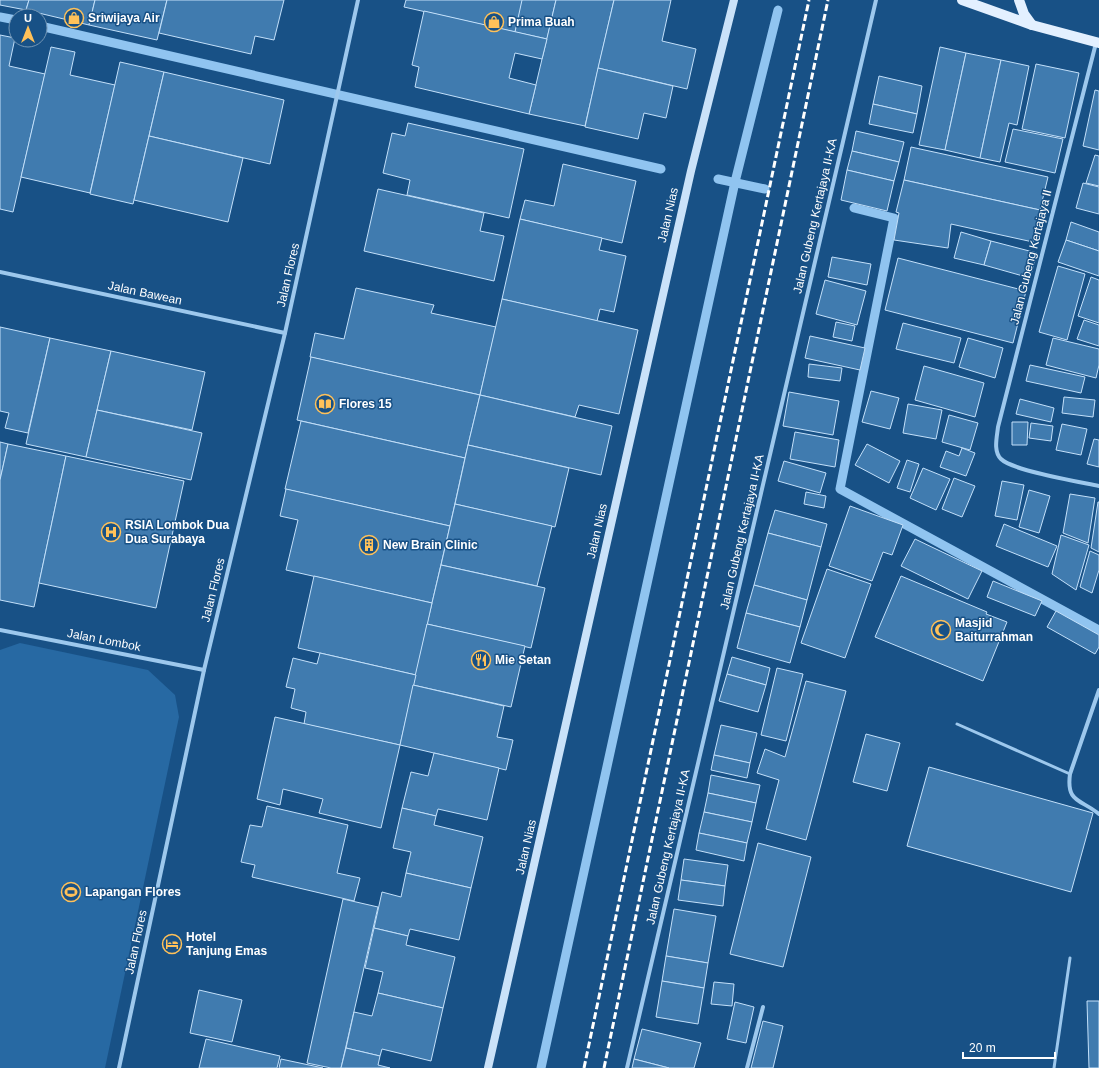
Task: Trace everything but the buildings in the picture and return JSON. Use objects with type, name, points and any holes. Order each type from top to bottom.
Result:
[{"type":"main road","points":[[962,0],[1032,25],[1098,43]]},
{"type":"main road","points":[[1018,0],[1024,14],[1032,25]]},
{"type":"street","name":"Jalan Flores","points":[[119,1068],[204,670],[285,333],[358,0]]},
{"type":"street","name":"Jalan Nias","points":[[488,1068],[689,179],[734,0]]},
{"type":"street","name":"Jalan Gubeng Kertajaya II-KA","points":[[628,1068],[876,0]]},
{"type":"street","name":"Jalan Gubeng Kertajaya II","points":[[1098,43],[1090,66],[998,427],[996,449],[1001,459],[1017,467],[1099,486]]},
{"type":"street","name":"Jalan Bawean","points":[[0,272],[285,333]]},
{"type":"street","name":"Jalan Lombok","points":[[0,630],[204,670]]},
{"type":"street","points":[[1099,690],[1070,774],[1068,785],[1070,793],[1099,814]]},
{"type":"street","points":[[747,1068],[763,1007]]},
{"type":"lane","points":[[957,724],[1070,774]]},
{"type":"lane","points":[[1054,1068],[1070,958]]},
{"type":"shaded area","name":"Lapangan Flores","points":[[20,643],[148,670],[175,695],[179,717],[105,1068],[0,1068],[0,650]]},
{"type":"waterway","points":[[541,1068],[735,182],[778,10]]},
{"type":"waterway","points":[[0,17],[8,18]]},
{"type":"waterway","points":[[48,28],[661,169]]},
{"type":"waterway","points":[[718,179],[765,189]]},
{"type":"waterway","points":[[854,208],[894,218],[840,489],[1099,630]]},
{"type":"railway","points":[[584,1068],[809,0]]},
{"type":"railway","points":[[604,1068],[828,0]]},
{"type":"place","name":"Sriwijaya Air","points":[[74,18]]},
{"type":"place","name":"Prima Buah","points":[[494,22]]},
{"type":"place","name":"Flores 15","points":[[325,404]]},
{"type":"place","name":"RSIA Lombok Dua Dua Surabaya","points":[[111,532]]},
{"type":"place","name":"New Brain Clinic","points":[[369,545]]},
{"type":"place","name":"Masjid Baiturrahman","points":[[941,630]]},
{"type":"place","name":"Mie Setan","points":[[481,660]]},
{"type":"place","name":"Lapangan Flores","points":[[71,892]]},
{"type":"place","name":"Hotel Tanjung Emas","points":[[172,944]]}]
